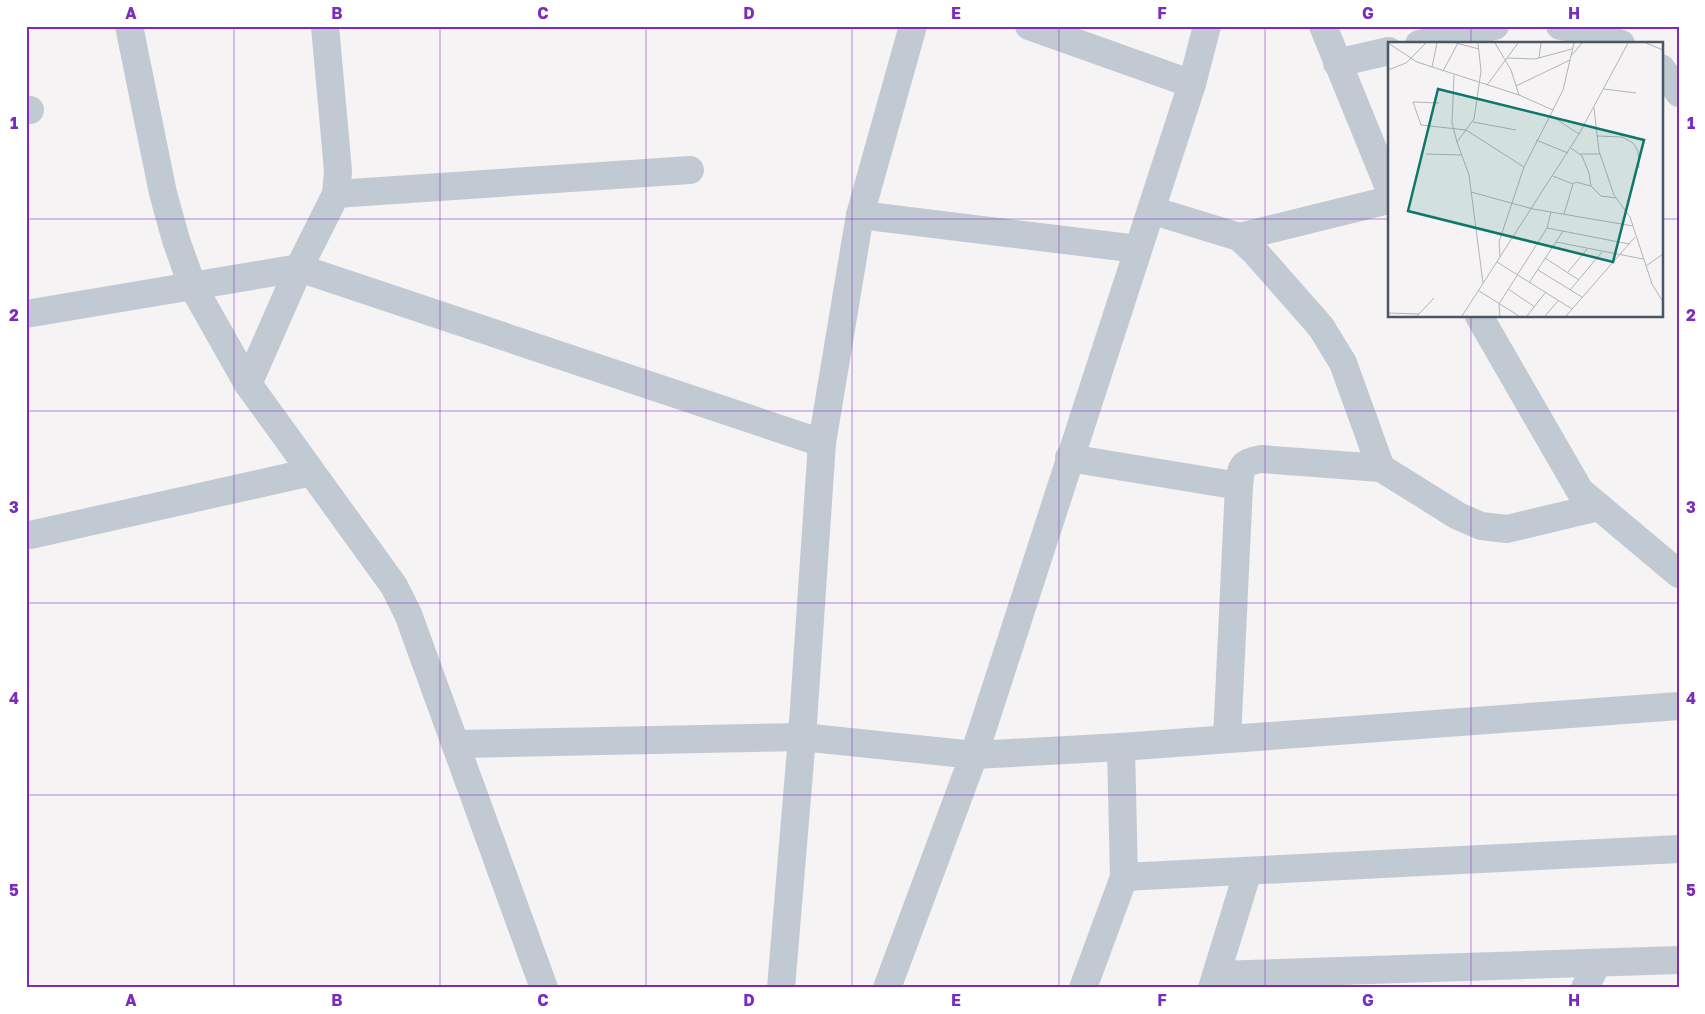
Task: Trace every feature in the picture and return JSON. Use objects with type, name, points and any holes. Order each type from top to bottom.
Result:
[{"type":"street","points":[[130,26],[163,193],[176,240],[192,285],[248,384],[394,586],[408,614],[544,988]]},
{"type":"street","points":[[248,384],[299,268],[336,194],[338,171],[325,26]]},
{"type":"street","points":[[781,988],[802,737],[822,443],[860,216],[913,26]]},
{"type":"street","points":[[1030,26],[1192,84]]},
{"type":"street","points":[[887,988],[974,755],[1192,84],[1207,26]]},
{"type":"street","points":[[1323,26],[1388,186]]},
{"type":"street","points":[[1427,42],[1495,26]]},
{"type":"street","points":[[1560,26],[1583,30],[1616,42]]},
{"type":"street","points":[[1337,63],[1388,51]]},
{"type":"street","points":[[1662,69],[1679,93]]},
{"type":"street","points":[[336,194],[690,170]]},
{"type":"street","points":[[1239,237],[1388,200]]},
{"type":"street","points":[[1151,210],[1239,237],[1321,327],[1343,363],[1381,468]]},
{"type":"street","points":[[860,216],[1138,249]]},
{"type":"street","points":[[26,314],[299,268],[822,443]]},
{"type":"street","points":[[1480,318],[1580,491],[1679,574]]},
{"type":"street","points":[[1069,458],[1239,486]]},
{"type":"street","points":[[1227,739],[1239,486],[1241,469],[1249,461],[1262,459],[1381,468],[1458,516],[1481,526],[1506,529],[1599,507]]},
{"type":"street","points":[[30,535],[311,472]]},
{"type":"street","points":[[456,744],[802,737],[974,755],[1121,748],[1679,706]]},
{"type":"street","points":[[1083,988],[1124,877],[1121,748]]},
{"type":"street","points":[[1124,877],[1679,849]]},
{"type":"street","points":[[1248,871],[1215,981],[1471,977],[1597,963],[1679,960]]},
{"type":"street","points":[[1585,988],[1597,963]]}]
